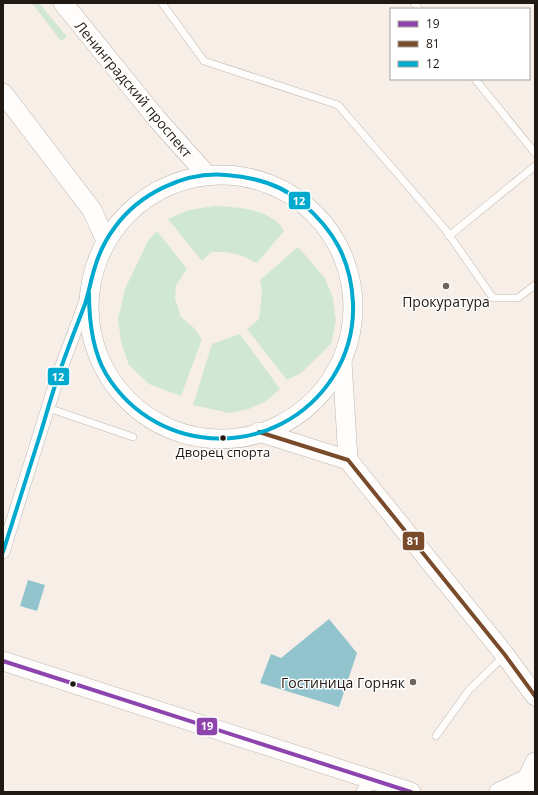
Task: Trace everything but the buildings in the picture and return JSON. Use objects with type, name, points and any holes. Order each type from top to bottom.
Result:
[{"type":"street","name":"Ленинградский проспект","points":[[63,3],[158,119],[207,175]]},
{"type":"street","points":[[3,93],[92,210],[106,241]]},
{"type":"street","points":[[3,552],[57,379],[89,294],[95,265],[106,241],[123,217],[143,200],[180,180],[194,176],[221,174],[262,180],[287,192],[299,199],[320,218],[336,240],[342,252],[350,280],[353,320],[347,348],[342,361],[332,379],[319,396],[305,409],[288,421],[248,437],[221,439],[180,433],[143,414],[122,395],[106,373],[100,361],[89,320],[89,294]]},
{"type":"street","points":[[342,361],[348,460]]},
{"type":"street","points":[[259,432],[348,460],[505,655],[535,696]]},
{"type":"street","points":[[3,661],[367,786],[411,792]]},
{"type":"street","points":[[499,792],[529,778]]},
{"type":"lane","points":[[162,3],[204,61],[338,105],[449,236],[493,298],[518,298],[535,285]]},
{"type":"lane","points":[[476,80],[535,154]]},
{"type":"lane","points":[[449,236],[535,166]]},
{"type":"lane","points":[[48,408],[133,437]]},
{"type":"lane","points":[[436,736],[469,690],[505,655]]},
{"type":"green space","points":[[32,3],[39,3],[67,37],[61,41]]},
{"type":"green space","points":[[214,206],[238,208],[262,213],[276,221],[284,231],[257,263],[240,255],[224,252],[211,252],[202,261],[168,219],[189,210]]},
{"type":"green space","points":[[157,231],[187,269],[176,285],[175,298],[181,317],[194,328],[202,339],[181,396],[149,384],[129,365],[121,342],[118,319],[125,289],[148,241]]},
{"type":"green space","points":[[298,247],[325,278],[333,298],[336,321],[331,344],[301,373],[287,380],[247,329],[259,319],[262,292],[260,280]]},
{"type":"green space","points":[[240,334],[280,389],[266,401],[249,409],[229,413],[193,405],[212,344]]},
{"type":"water","points":[[28,580],[45,585],[37,611],[20,606]]},
{"type":"water","points":[[329,619],[357,653],[339,707],[260,683],[271,654],[281,658]]},
{"type":"transit line","name":"12","points":[[3,552],[53,391],[85,304],[99,257],[106,241],[115,227],[137,204],[150,195],[179,181],[210,175],[226,175],[256,180],[276,186],[294,196],[323,224],[339,247],[349,273],[352,287],[353,313],[351,332],[346,351],[333,377],[310,404],[282,424],[251,435],[219,438],[186,434],[156,422],[128,402],[106,374],[94,345],[89,293]]},
{"type":"transit line","name":"81","points":[[259,432],[348,460],[505,655],[535,696]]},
{"type":"transit line","name":"19","points":[[3,661],[411,792]]},
{"type":"place","name":"Прокуратура","points":[[446,286]]},
{"type":"place","name":"Дворец спорта","points":[[223,438]]},
{"type":"place","name":"Гостиница Горняк","points":[[413,682]]}]
